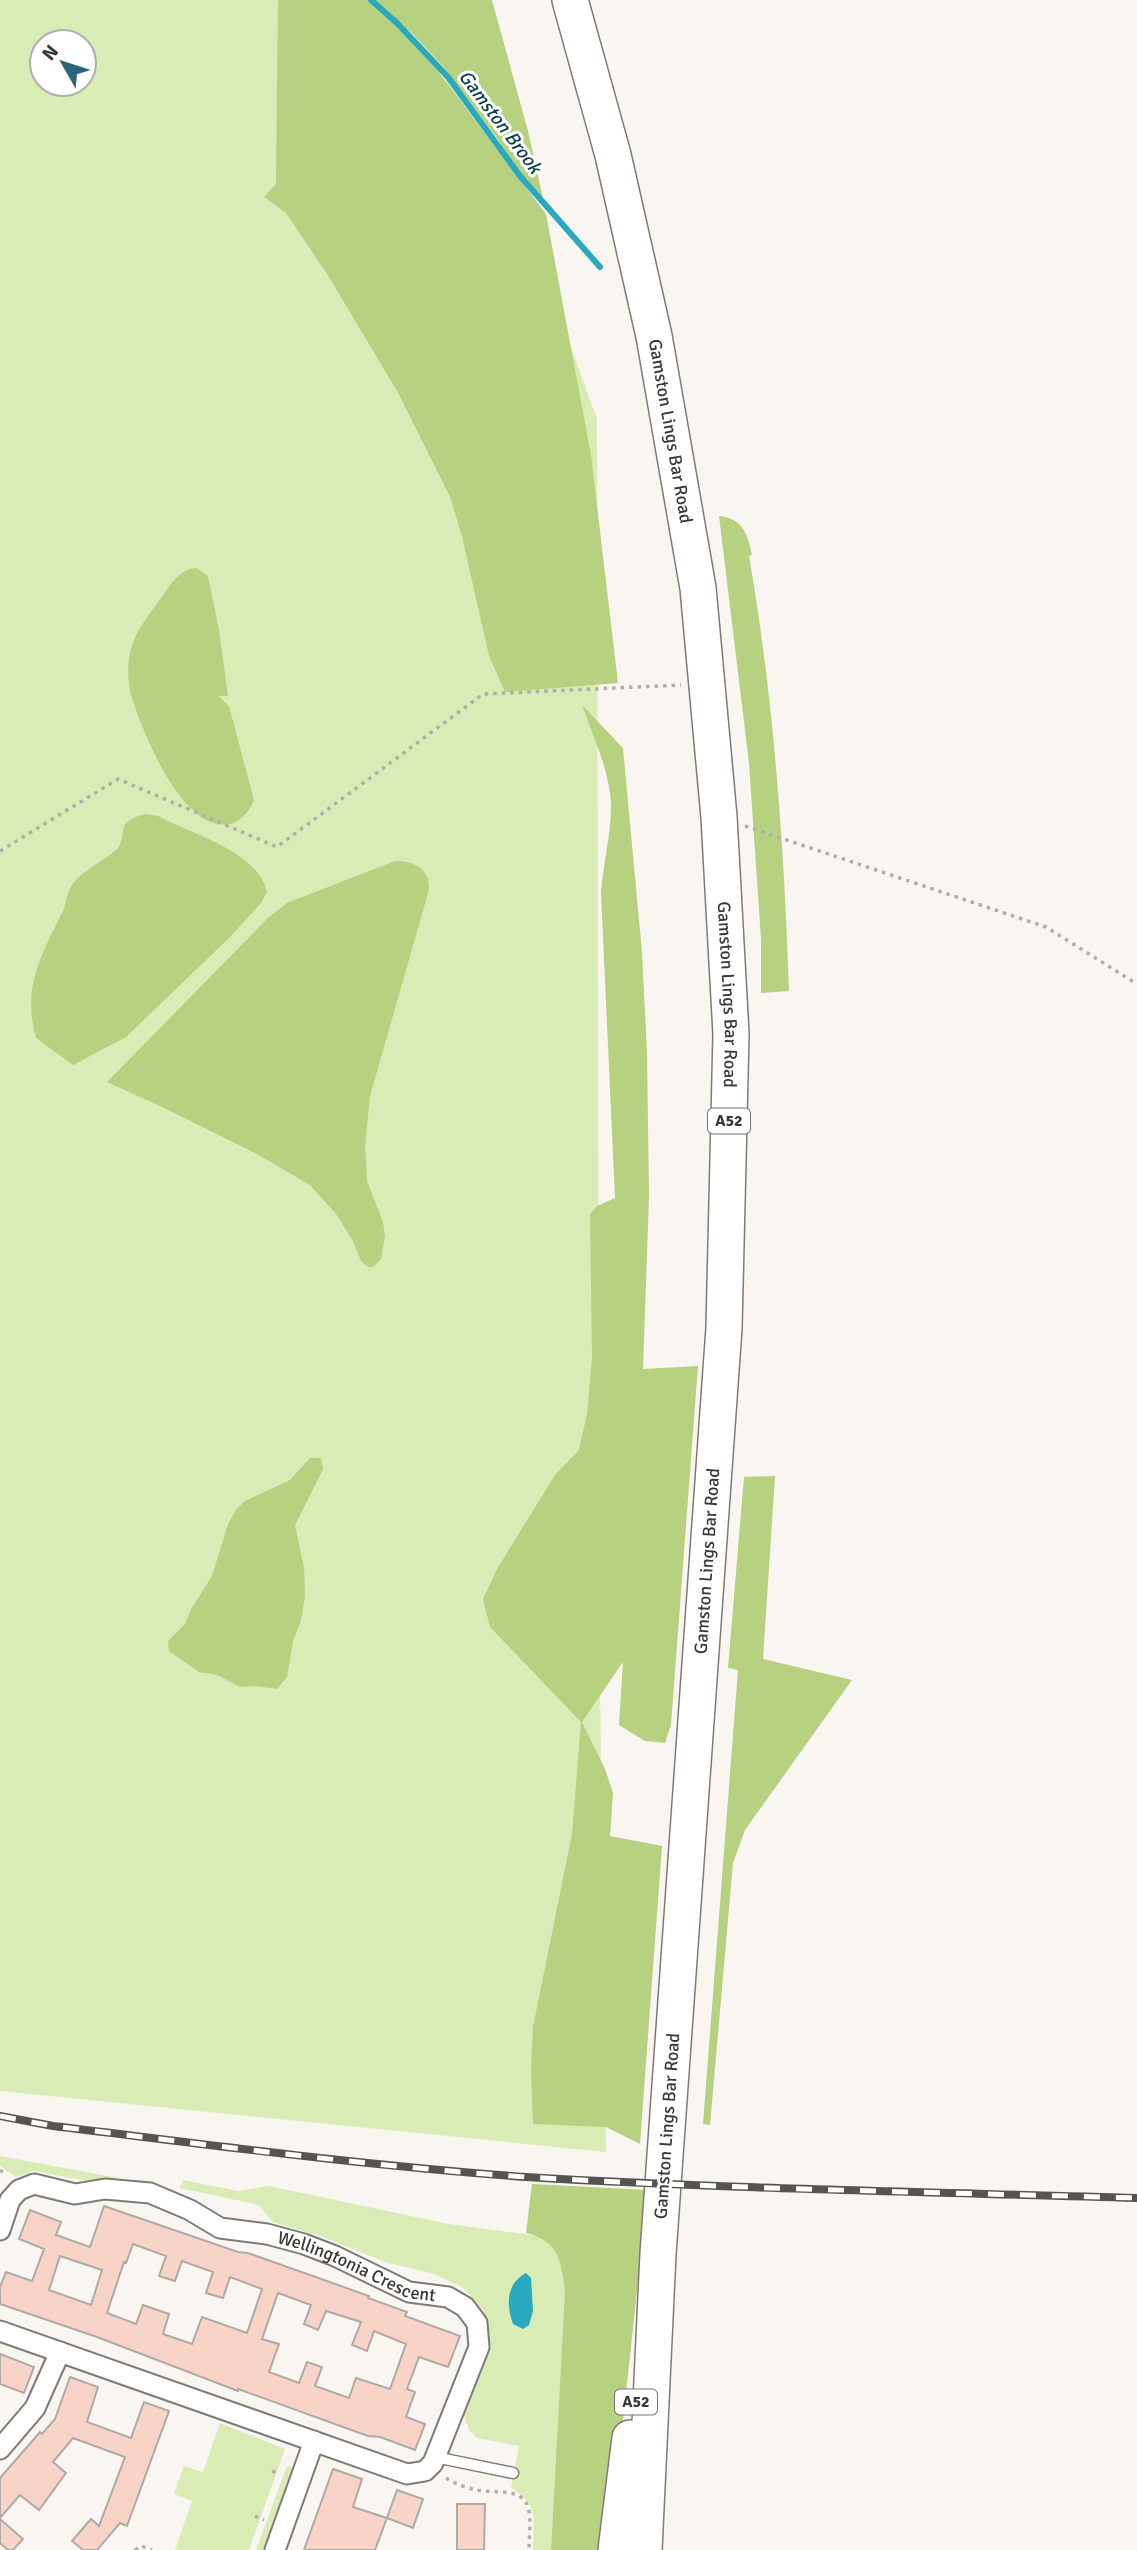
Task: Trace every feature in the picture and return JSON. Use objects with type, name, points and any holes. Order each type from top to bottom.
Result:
[{"type":"highway","name":"Gamston Lings Bar Road","points":[[570,0],[613,155],[654,336],[698,588],[719,817],[731,1034],[724,1328],[658,2254],[644,2550]]},
{"type":"highway","name":"Gamston Lings Bar Road","points":[[616,2550],[658,2254]]},
{"type":"street","name":"Wellingtonia Crescent","points":[[0,2230],[10,2200],[19,2190],[34,2183],[75,2194],[105,2189],[150,2193],[190,2210],[220,2228],[267,2234],[304,2244],[409,2292],[448,2297],[465,2307],[477,2323],[479,2347],[435,2457]]},
{"type":"street","points":[[0,2331],[407,2474],[425,2471],[435,2457]]},
{"type":"street","points":[[0,2449],[35,2408],[60,2352]]},
{"type":"street","points":[[275,2550],[314,2441]]},
{"type":"lane","points":[[435,2457],[513,2473]]},
{"type":"path","points":[[0,851],[118,779],[277,847],[483,694],[707,684]]},
{"type":"path","points":[[719,817],[1046,926],[1137,985]]},
{"type":"path","points":[[272,2471],[279,2474]]},
{"type":"path","points":[[451,2482],[479,2491],[510,2492],[517,2495],[527,2504],[529,2511],[529,2550]]},
{"type":"path","points":[[255,2516],[264,2520]]},
{"type":"path","points":[[135,2550],[141,2546],[152,2550]]},
{"type":"green space","points":[[0,0],[445,0],[597,419],[599,1609],[606,2152],[0,2091]]},
{"type":"green space","points":[[278,0],[367,0],[422,50],[546,214],[591,455],[618,683],[505,692],[489,656],[462,536],[450,497],[397,391],[329,277],[286,213],[264,197],[276,184]]},
{"type":"green space","points":[[373,0],[492,0],[528,131],[544,203],[443,66],[411,32]]},
{"type":"green space","points":[[719,516],[739,524],[749,541],[752,555],[749,556],[765,664],[776,773],[789,991],[761,993],[761,939],[749,763]]},
{"type":"green space","points":[[196,568],[207,575],[219,630],[228,696],[218,696],[229,706],[254,800],[246,813],[233,823],[215,824],[198,815],[182,799],[155,755],[129,685],[129,658],[138,632],[174,580],[184,572]]},
{"type":"green space","points":[[582,705],[623,748],[642,952],[647,1053],[649,1197],[643,1369],[698,1366],[671,1725],[665,1743],[645,1741],[619,1725],[623,1662],[582,1722],[605,1769],[613,1793],[610,1836],[662,1846],[640,2144],[606,2127],[533,2124],[533,2027],[572,1834],[581,1722],[490,1627],[483,1599],[497,1569],[555,1475],[579,1450],[587,1414],[592,1357],[590,1214],[597,1206],[615,1198],[601,893],[611,805],[604,767]]},
{"type":"green space","points":[[145,814],[158,816],[222,845],[251,865],[267,892],[261,903],[229,938],[126,1037],[73,1065],[36,1038],[31,1003],[36,972],[72,885],[118,848],[125,824]]},
{"type":"green space","points":[[395,861],[420,867],[427,876],[429,890],[370,1096],[365,1146],[367,1181],[383,1222],[385,1236],[381,1259],[373,1267],[368,1267],[361,1261],[353,1241],[336,1214],[310,1185],[257,1154],[107,1082],[269,917],[287,903]]},
{"type":"green space","points":[[310,1458],[321,1458],[323,1469],[295,1525],[304,1568],[305,1596],[287,1677],[277,1689],[240,1687],[217,1675],[199,1672],[169,1651],[168,1641],[185,1624],[191,1609],[212,1576],[228,1524],[245,1501],[290,1480]]},
{"type":"green space","points":[[775,1476],[763,1659],[852,1680],[745,1830],[733,1863],[710,2125],[703,2124],[738,1670],[728,1668],[744,1477]]},
{"type":"green space","points":[[0,2156],[118,2178],[82,2180],[34,2171],[16,2177],[0,2166]]},
{"type":"green space","points":[[183,2180],[238,2191],[269,2186],[449,2224],[539,2236],[552,2245],[560,2260],[565,2290],[551,2550],[533,2550],[534,2521],[531,2507],[527,2500],[511,2488],[519,2446],[477,2438],[469,2430],[463,2412],[488,2344],[489,2329],[483,2310],[462,2287],[431,2273],[388,2263],[323,2237],[273,2222],[259,2205],[180,2188]]},
{"type":"green space","points":[[532,2184],[648,2190],[609,2550],[551,2550],[565,2290],[559,2260],[552,2246],[537,2236],[526,2233]]},
{"type":"green space","points":[[220,2423],[285,2449],[249,2550],[175,2550],[192,2501],[174,2494],[184,2466],[203,2472]]},
{"type":"green space","points":[[287,2466],[295,2468],[265,2550],[256,2550]]},
{"type":"water","points":[[526,2273],[531,2278],[533,2311],[529,2325],[523,2329],[513,2324],[509,2295],[515,2283]]},
{"type":"building","points":[[104,2206],[369,2296],[368,2298],[407,2312],[405,2316],[460,2336],[448,2367],[419,2357],[407,2389],[415,2392],[406,2417],[425,2424],[415,2450],[238,2391],[97,2337],[0,2304],[0,2287],[6,2272],[32,2281],[44,2249],[19,2239],[30,2210],[61,2222],[56,2235],[90,2247]],"holes":[[[133,2244],[166,2256],[159,2276],[175,2281],[182,2261],[213,2272],[206,2293],[223,2298],[230,2277],[262,2289],[247,2333],[202,2317],[192,2344],[163,2334],[169,2314],[143,2305],[136,2324],[107,2313],[124,2262],[126,2263]],[[60,2256],[102,2270],[91,2305],[49,2290]],[[278,2293],[311,2305],[304,2324],[318,2330],[326,2311],[361,2322],[352,2345],[367,2351],[374,2331],[406,2344],[390,2389],[356,2378],[349,2398],[315,2386],[322,2367],[307,2362],[299,2383],[269,2372],[279,2344],[262,2339]]]},
{"type":"building","points":[[0,2354],[34,2367],[24,2393],[0,2384]]},
{"type":"building","points":[[70,2377],[98,2387],[87,2422],[131,2438],[144,2402],[169,2411],[127,2526],[120,2523],[97,2550],[83,2550],[72,2541],[91,2519],[99,2526],[125,2457],[73,2438],[53,2462],[66,2473],[39,2510],[20,2495],[0,2518],[0,2478],[40,2432],[42,2434],[55,2419]]},
{"type":"building","points":[[333,2469],[362,2479],[353,2507],[387,2518],[375,2550],[304,2550]]},
{"type":"building","points":[[397,2490],[423,2499],[413,2528],[387,2518]]},
{"type":"building","points":[[457,2504],[485,2504],[484,2550],[457,2550]]},
{"type":"building","points":[[0,2519],[23,2539],[13,2550],[8,2550],[0,2543]]},
{"type":"waterway","name":"Gamston Brook","points":[[371,0],[397,23],[448,77],[520,176],[600,267]]},
{"type":"railway","points":[[0,2116],[53,2126],[290,2154],[526,2177],[755,2187],[1137,2198]]}]
